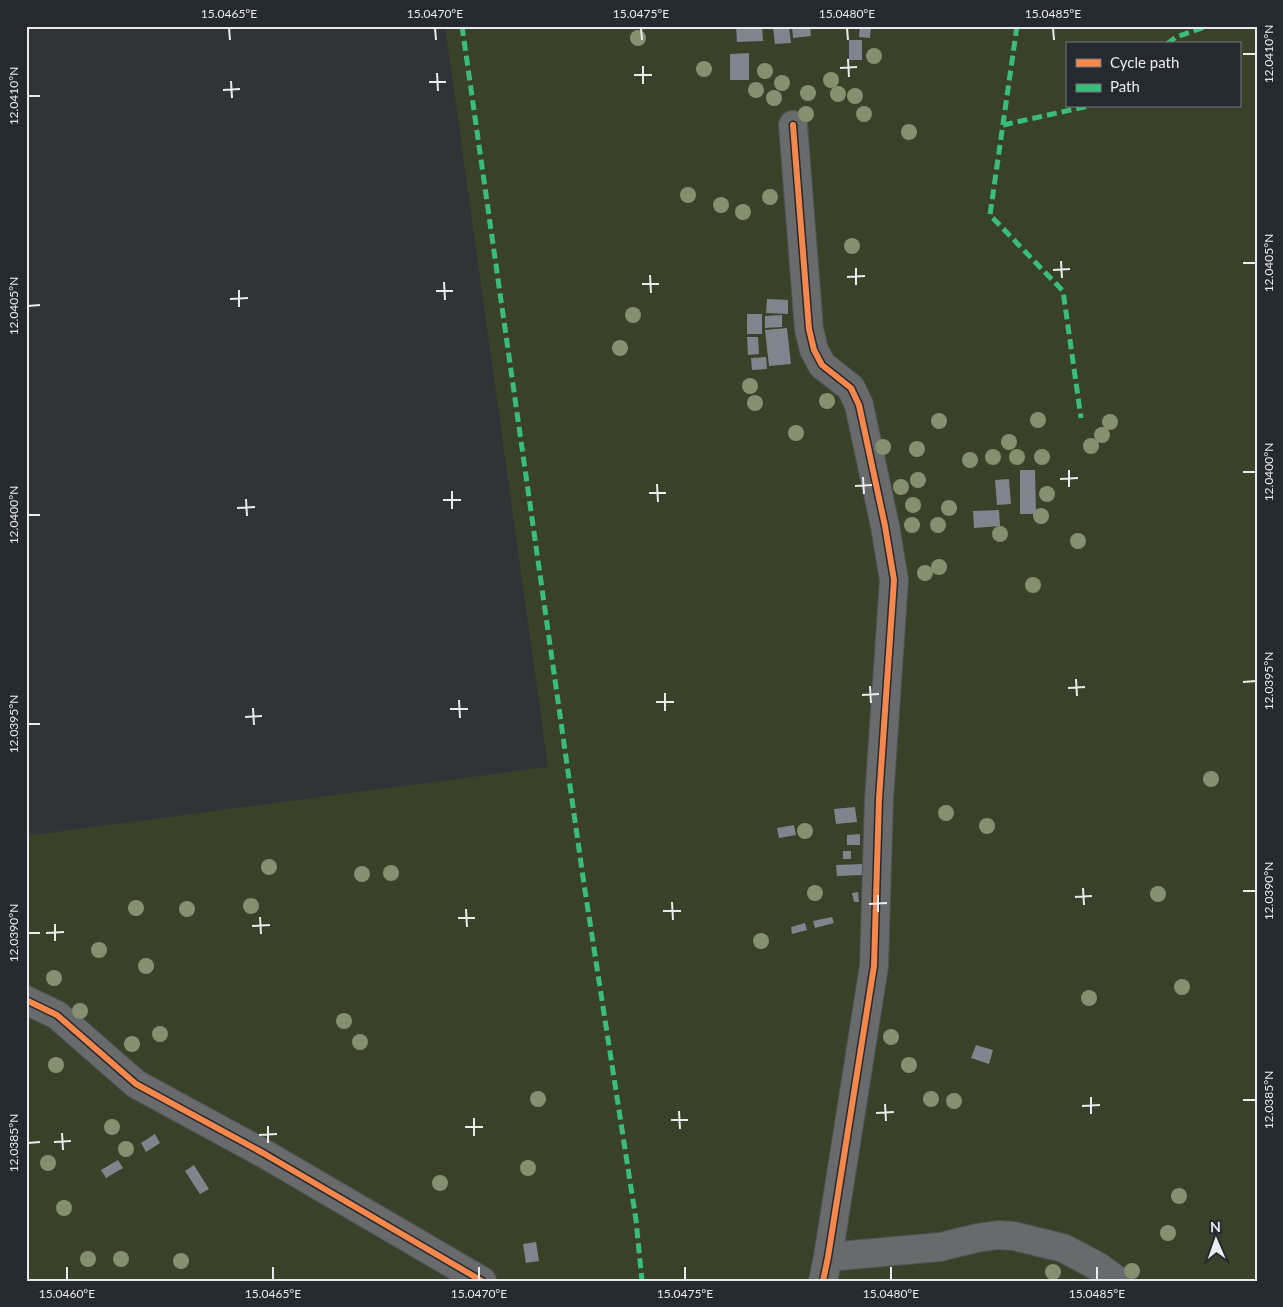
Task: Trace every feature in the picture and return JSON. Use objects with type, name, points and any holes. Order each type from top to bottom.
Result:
[{"type":"street","points":[[793,125],[809,330],[814,350],[822,365],[851,388],[859,405],[885,526],[894,580],[879,799],[874,966],[826,1269],[998,1235],[1014,1236],[1063,1248],[1099,1267],[1118,1281]]},
{"type":"street","points":[[26,1000],[57,1015],[136,1084],[263,1153],[482,1281]]},
{"type":"green space","points":[[445,26],[1257,26],[1257,1281],[26,1281],[26,836],[548,767]]},
{"type":"building","points":[[736,26],[762,26],[763,41],[737,42]]},
{"type":"building","points":[[789,26],[791,43],[775,44],[773,27]]},
{"type":"building","points":[[792,26],[810,26],[811,36],[793,38]]},
{"type":"building","points":[[860,26],[871,26],[870,38],[859,37]]},
{"type":"building","points":[[849,40],[862,40],[862,60],[849,60]]},
{"type":"building","points":[[749,53],[749,80],[730,80],[730,54]]},
{"type":"building","points":[[767,299],[788,300],[788,314],[766,313]]},
{"type":"building","points":[[747,314],[762,314],[762,334],[747,334]]},
{"type":"building","points":[[782,315],[782,327],[765,328],[765,316]]},
{"type":"building","points":[[787,328],[791,364],[769,366],[765,330]]},
{"type":"building","points":[[747,337],[758,337],[759,354],[748,355]]},
{"type":"building","points":[[766,357],[767,369],[752,370],[751,358]]},
{"type":"building","points":[[1020,470],[1035,470],[1036,514],[1020,514]]},
{"type":"building","points":[[1009,479],[1011,504],[997,505],[995,480]]},
{"type":"building","points":[[999,510],[1000,526],[974,528],[973,511]]},
{"type":"building","points":[[855,807],[857,822],[836,824],[834,809]]},
{"type":"building","points":[[794,825],[796,835],[779,838],[777,828]]},
{"type":"building","points":[[860,834],[860,845],[847,845],[847,835]]},
{"type":"building","points":[[843,851],[851,851],[851,859],[843,859]]},
{"type":"building","points":[[862,864],[862,875],[837,876],[836,865]]},
{"type":"building","points":[[858,892],[859,902],[854,902],[852,893]]},
{"type":"building","points":[[832,917],[834,923],[815,928],[813,921]]},
{"type":"building","points":[[805,923],[807,930],[792,934],[791,927]]},
{"type":"building","points":[[976,1045],[993,1050],[989,1064],[971,1058]]},
{"type":"building","points":[[155,1134],[160,1143],[146,1152],[141,1143]]},
{"type":"building","points":[[118,1160],[123,1168],[106,1178],[101,1170]]},
{"type":"building","points":[[194,1165],[209,1189],[200,1194],[185,1171]]},
{"type":"building","points":[[536,1242],[539,1261],[526,1263],[523,1244]]},
{"type":"marked path","points":[[462,26],[584,884],[636,1220],[642,1281]]},
{"type":"marked path","points":[[1017,26],[990,215],[1063,291],[1081,418]]},
{"type":"marked path","points":[[1170,42],[1176,37],[1208,26]]},
{"type":"marked path","points":[[1003,125],[1080,108]]},
{"type":"cycle path","points":[[793,125],[809,329],[814,350],[822,365],[851,388],[859,405],[885,526],[894,580],[879,799],[874,966],[823,1281]]},
{"type":"cycle path","points":[[26,1000],[57,1015],[136,1084],[263,1153],[482,1281]]}]
